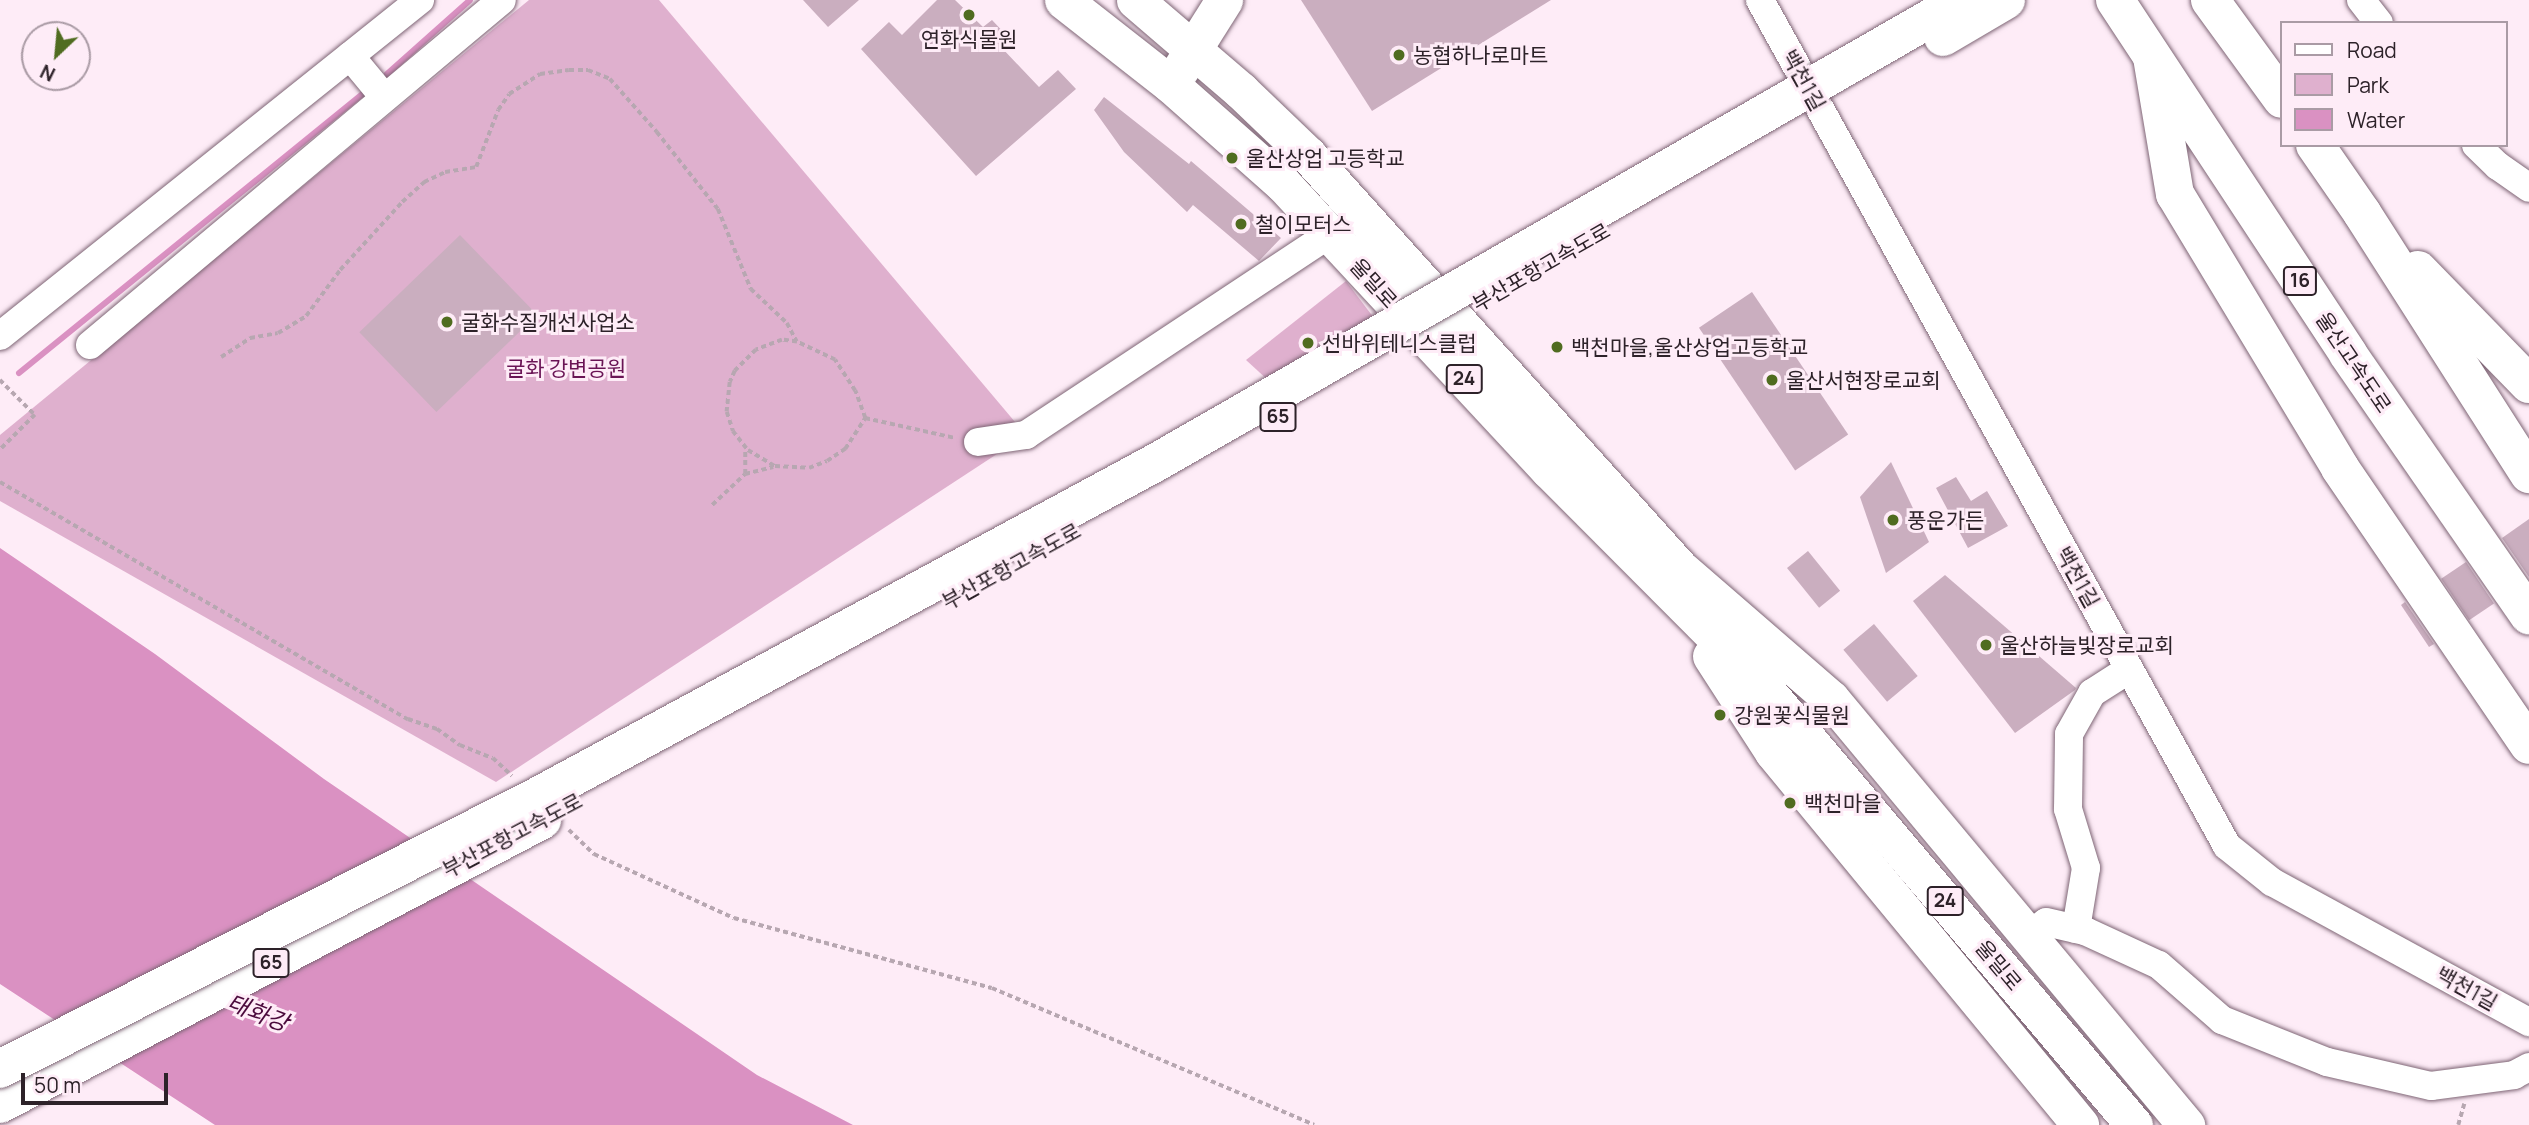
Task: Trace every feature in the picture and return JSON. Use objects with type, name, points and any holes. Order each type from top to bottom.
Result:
[{"type":"highway","points":[[1777,108],[1928,0]]},
{"type":"highway","name":"부산포항고속도로","points":[[0,1069],[538,796],[1155,463],[1962,0]]},
{"type":"highway","name":"부산포항고속도로","points":[[0,1104],[752,708],[1231,444],[2006,0]]},
{"type":"highway","points":[[2210,0],[2280,96]]},
{"type":"highway","points":[[2231,0],[2248,51]]},
{"type":"highway","name":"울산고속도로","points":[[2116,4],[2348,354],[2529,615]]},
{"type":"highway","points":[[2152,57],[2175,194],[2340,468],[2529,745]]},
{"type":"highway","points":[[2316,147],[2362,213],[2529,474]]},
{"type":"highway","points":[[2362,213],[2529,384]]},
{"type":"main road","name":"울밀로","points":[[1063,0],[1170,84],[1283,184],[1549,470],[1675,578]]},
{"type":"main road","name":"울밀로","points":[[1135,0],[1308,155],[1353,202],[1675,578],[1755,677],[2134,1125]]},
{"type":"main road","points":[[1170,84],[1195,51],[1224,0]]},
{"type":"main road","points":[[1675,578],[1831,699],[2186,1125]]},
{"type":"main road","points":[[1675,578],[1773,752],[2081,1125]]},
{"type":"street","points":[[0,337],[420,0]]},
{"type":"street","points":[[90,345],[502,0]]},
{"type":"street","name":"백천1길","points":[[1760,0],[2217,832],[2239,858],[2272,882],[2529,1022]]},
{"type":"street","points":[[2361,0],[2377,21]]},
{"type":"street","points":[[350,56],[384,97]]},
{"type":"street","points":[[2478,147],[2498,166],[2529,188]]},
{"type":"street","points":[[978,442],[1026,435],[1330,234]]},
{"type":"street","points":[[2076,929],[2086,869],[2068,809],[2069,734],[2092,693],[2129,670]]},
{"type":"street","points":[[2029,935],[2046,922],[2076,929],[2159,965],[2222,1020],[2327,1062],[2431,1087],[2514,1075],[2529,1067]]},
{"type":"path","points":[[220,357],[250,338],[278,333],[306,316],[340,270],[402,202],[424,182],[445,172],[476,167],[498,110],[509,94],[540,74],[569,70],[588,70],[610,79],[657,132],[718,209],[751,289],[787,323],[797,342]]},
{"type":"path","points":[[712,505],[745,474],[775,466],[809,468],[827,461],[845,449],[864,418],[855,391],[835,360],[797,342],[782,340],[756,350],[735,371],[727,412],[733,431],[745,446],[775,466]]},
{"type":"path","points":[[0,380],[34,415],[0,450]]},
{"type":"path","points":[[864,418],[978,442]]},
{"type":"path","points":[[745,446],[745,474]]},
{"type":"path","points":[[0,482],[408,719],[436,729],[460,745],[493,758],[513,777]]},
{"type":"path","points":[[564,825],[594,854],[734,918],[992,988],[1314,1125]]},
{"type":"green space","name":"굴화 강변공원","points":[[529,0],[659,0],[1026,435],[496,782],[0,501],[0,435]]},
{"type":"green space","name":"선바위테니스클럽","points":[[1346,281],[1380,326],[1270,382],[1246,360]]},
{"type":"water","name":"태화강","points":[[0,548],[155,654],[324,779],[757,1075],[853,1125],[215,1125],[0,984]]},
{"type":"building","points":[[803,0],[859,0],[828,27]]},
{"type":"building","points":[[937,0],[955,0],[983,27],[992,20],[1009,38],[1001,47],[1039,87],[1058,70],[1076,89],[976,176],[861,49],[889,22],[902,35]]},
{"type":"building","name":"농협하나로마트","points":[[1301,0],[1551,0],[1372,111]]},
{"type":"building","points":[[1104,97],[1189,164],[1191,161],[1281,238],[1259,261],[1193,205],[1187,212],[1124,152],[1094,110]]},
{"type":"building","name":"굴화수질개선사업소","points":[[460,235],[537,315],[436,412],[359,332]]},
{"type":"building","name":"울산서현장로교회","points":[[1752,292],[1848,435],[1795,470],[1699,328]]},
{"type":"building","name":"풍운가든","points":[[1891,462],[1929,542],[1886,573],[1860,497]]},
{"type":"building","points":[[1956,477],[1971,501],[1987,491],[2008,526],[1968,548],[1936,488]]},
{"type":"building","points":[[2529,519],[2529,577],[2502,538]]},
{"type":"building","points":[[1808,551],[1840,591],[1819,608],[1787,568]]},
{"type":"building","points":[[2466,562],[2494,603],[2469,620],[2441,579]]},
{"type":"building","name":"울산하늘빛장로교회","points":[[1945,575],[2076,688],[2075,690],[2015,733],[1913,601]]},
{"type":"building","points":[[2405,602],[2434,644],[2429,647],[2401,605]]},
{"type":"building","points":[[1874,624],[1918,676],[1887,702],[1843,650]]},
{"type":"waterway","points":[[387,74],[470,0]]},
{"type":"waterway","points":[[19,373],[363,93]]},
{"type":"place","name":"연화식물원","points":[[969,15]]},
{"type":"place","name":"농협하나로마트","points":[[1399,55]]},
{"type":"place","name":"울산상업 고등학교","points":[[1232,158]]},
{"type":"place","name":"철이모터스","points":[[1241,224]]},
{"type":"place","name":"굴화수질개선사업소","points":[[447,322]]},
{"type":"place","name":"선바위테니스클럽","points":[[1308,343]]},
{"type":"place","name":"백천마을,울산상업고등학교","points":[[1557,347]]},
{"type":"place","name":"울산서현장로교회","points":[[1772,380]]},
{"type":"place","name":"풍운가든","points":[[1893,520]]},
{"type":"place","name":"울산하늘빛장로교회","points":[[1986,645]]},
{"type":"place","name":"강원꽃식물원","points":[[1720,715]]},
{"type":"place","name":"백천마을","points":[[1790,803]]}]
